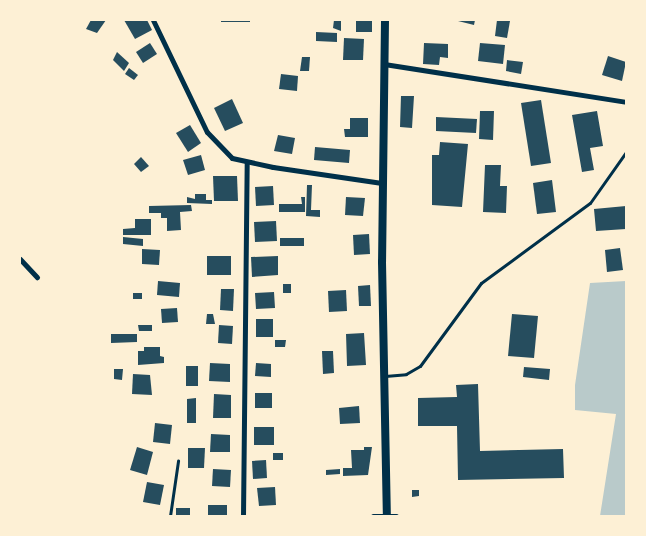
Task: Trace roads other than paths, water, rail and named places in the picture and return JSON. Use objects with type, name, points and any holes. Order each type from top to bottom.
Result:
[{"type":"street","points":[[153,20],[207,132],[232,158],[246,163],[382,183]]},
{"type":"street","points":[[385,20],[382,183],[387,515]]},
{"type":"street","points":[[384,64],[626,102]]},
{"type":"street","points":[[243,516],[246,163]]},
{"type":"street","points":[[20,259],[37,277]]},
{"type":"street","points":[[373,516],[396,516]]},
{"type":"lane","points":[[384,376],[406,374],[420,366],[481,283],[590,204],[626,152]]},
{"type":"lane","points":[[170,516],[178,460]]}]
